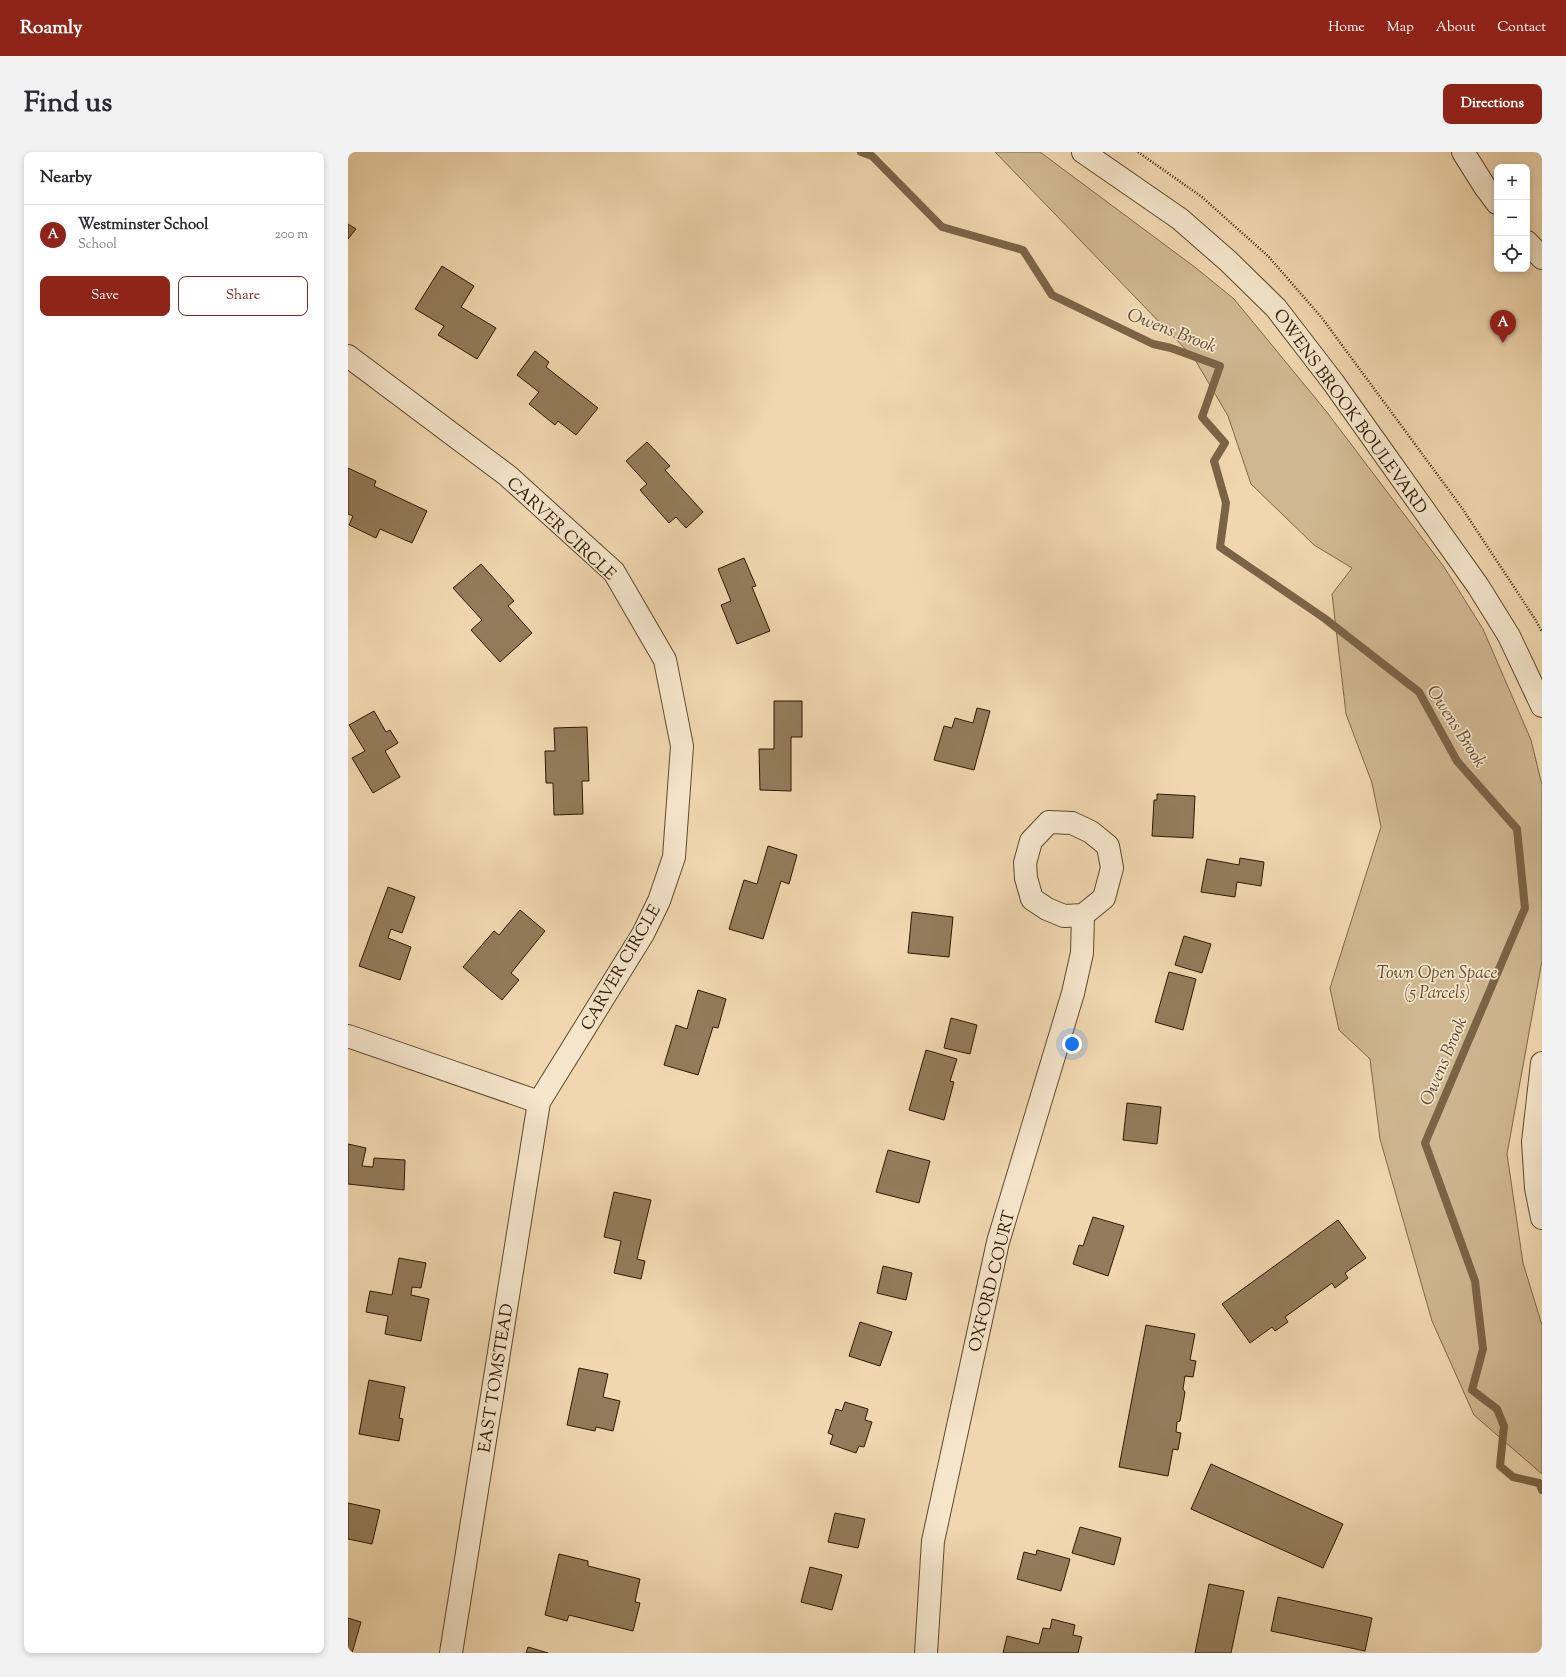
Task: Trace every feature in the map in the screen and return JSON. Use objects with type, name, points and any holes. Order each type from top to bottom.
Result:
[{"type":"street","name":"OWENS BROOK BOULEVARD","points":[[1083,152],[1180,219],[1228,261],[1276,308],[1333,382],[1478,586],[1509,636],[1542,706]]},
{"type":"street","points":[[1464,152],[1495,200]]},
{"type":"street","points":[[1530,245],[1542,258]]},
{"type":"street","name":"CARVER CIRCLE","points":[[348,356],[508,476],[614,572],[665,660],[682,746],[674,857],[659,901],[643,934],[539,1102]]},
{"type":"street","points":[[1049,822],[1072,823],[1091,832],[1108,846],[1112,868],[1104,898],[1083,916],[1064,916],[1047,909],[1032,899],[1026,878],[1025,863],[1030,841],[1049,822]]},
{"type":"street","name":"OXFORD COURT","points":[[926,1653],[934,1533],[998,1242],[1073,993],[1082,953],[1083,916]]},
{"type":"street","points":[[348,1036],[539,1102]]},
{"type":"street","points":[[1542,1062],[1533,1142],[1536,1188],[1542,1218]]},
{"type":"street","name":"EAST TOMSTEAD","points":[[451,1653],[539,1102]]},
{"type":"green space","name":"Town Open Space (5 Parcels)","points":[[995,152],[1040,152],[1196,268],[1234,299],[1326,411],[1444,567],[1483,629],[1531,740],[1542,785],[1542,961],[1507,1154],[1523,1263],[1542,1325],[1542,1474],[1474,1415],[1432,1321],[1380,1139],[1370,1059],[1339,1030],[1330,988],[1381,827],[1372,783],[1346,714],[1332,594],[1352,568],[1314,545],[1251,484],[1228,416],[1194,358]]},
{"type":"building","points":[[348,224],[356,229],[348,239]]},
{"type":"building","points":[[442,266],[474,286],[461,307],[496,328],[477,359],[438,335],[444,326],[415,309]]},
{"type":"building","points":[[535,351],[549,362],[546,367],[598,408],[576,435],[558,421],[555,425],[529,404],[539,392],[517,375]]},
{"type":"building","points":[[647,442],[670,466],[665,470],[703,512],[686,528],[676,517],[669,523],[640,490],[647,484],[626,461]]},
{"type":"building","points":[[348,468],[376,481],[374,486],[427,511],[412,543],[380,529],[376,538],[349,525],[353,516],[348,514]]},
{"type":"building","points":[[744,558],[756,586],[752,587],[770,631],[737,644],[721,605],[731,601],[718,569]]},
{"type":"building","points":[[481,564],[514,601],[508,606],[532,633],[500,662],[471,630],[482,620],[453,588]]},
{"type":"building","points":[[774,701],[802,701],[802,737],[791,737],[791,791],[760,790],[759,749],[774,749]]},
{"type":"building","points":[[977,708],[990,711],[974,770],[934,760],[944,726],[952,728],[955,718],[973,723]]},
{"type":"building","points":[[374,711],[386,732],[390,730],[398,743],[385,751],[400,777],[373,793],[352,758],[365,751],[349,725]]},
{"type":"building","points":[[587,727],[589,781],[582,781],[583,814],[554,815],[553,783],[546,783],[545,751],[555,751],[554,728]]},
{"type":"building","points":[[1157,794],[1195,796],[1193,838],[1152,836],[1154,800],[1157,800]]},
{"type":"building","points":[[768,846],[797,855],[789,884],[781,881],[763,939],[729,929],[744,880],[757,884]]},
{"type":"building","points":[[1240,858],[1264,862],[1261,886],[1237,882],[1235,897],[1201,892],[1207,859],[1239,865]]},
{"type":"building","points":[[388,887],[415,897],[402,933],[391,929],[388,938],[411,947],[400,980],[359,966]]},
{"type":"building","points":[[520,910],[545,931],[511,973],[519,980],[502,1000],[463,967],[494,931],[499,935]]},
{"type":"building","points":[[912,912],[953,917],[949,957],[908,953]]},
{"type":"building","points":[[1184,936],[1211,944],[1202,973],[1175,965]]},
{"type":"building","points":[[1169,972],[1196,979],[1183,1030],[1155,1022]]},
{"type":"building","points":[[698,990],[726,999],[718,1028],[713,1027],[698,1075],[664,1065],[676,1025],[687,1029]]},
{"type":"building","points":[[951,1018],[977,1025],[970,1054],[944,1048]]},
{"type":"building","points":[[926,1050],[957,1059],[950,1081],[954,1082],[944,1120],[909,1110]]},
{"type":"building","points":[[1127,1103],[1161,1107],[1157,1144],[1123,1140]]},
{"type":"building","points":[[348,1144],[366,1148],[362,1166],[373,1167],[374,1158],[405,1160],[404,1190],[348,1184]]},
{"type":"building","points":[[888,1150],[930,1161],[919,1203],[876,1192]]},
{"type":"building","points":[[614,1192],[651,1200],[637,1259],[645,1261],[641,1279],[614,1273],[621,1241],[604,1237]]},
{"type":"building","points":[[1093,1217],[1124,1226],[1108,1276],[1073,1264],[1079,1245],[1083,1246]]},
{"type":"building","points":[[1338,1220],[1366,1258],[1345,1273],[1348,1278],[1335,1288],[1332,1283],[1285,1317],[1288,1322],[1275,1331],[1272,1327],[1250,1343],[1222,1304]]},
{"type":"building","points":[[399,1258],[426,1263],[421,1288],[412,1287],[411,1295],[429,1299],[421,1341],[385,1334],[388,1316],[366,1312],[370,1291],[392,1295]]},
{"type":"building","points":[[883,1266],[912,1273],[906,1300],[877,1293]]},
{"type":"building","points":[[860,1322],[892,1332],[880,1366],[849,1356]]},
{"type":"building","points":[[1146,1325],[1195,1334],[1190,1360],[1196,1361],[1193,1377],[1185,1376],[1183,1389],[1185,1392],[1180,1421],[1177,1422],[1176,1432],[1181,1433],[1178,1450],[1173,1449],[1168,1476],[1119,1467]]},
{"type":"building","points":[[579,1368],[608,1374],[603,1397],[620,1401],[613,1431],[596,1427],[595,1431],[567,1425]]},
{"type":"building","points":[[369,1380],[405,1387],[399,1418],[403,1419],[399,1441],[359,1434]]},
{"type":"building","points":[[845,1402],[868,1409],[865,1420],[872,1422],[864,1447],[859,1446],[856,1453],[830,1444],[833,1435],[828,1433],[836,1409],[842,1411]]},
{"type":"building","points":[[1211,1464],[1343,1524],[1323,1568],[1191,1509]]},
{"type":"building","points":[[348,1503],[380,1510],[372,1544],[348,1539]]},
{"type":"building","points":[[835,1513],[865,1519],[858,1548],[828,1542]]},
{"type":"building","points":[[1080,1527],[1121,1538],[1114,1565],[1072,1553]]},
{"type":"building","points":[[1037,1550],[1070,1559],[1061,1591],[1017,1579],[1024,1552],[1036,1555]]},
{"type":"building","points":[[559,1554],[588,1561],[588,1566],[640,1579],[635,1602],[640,1603],[633,1631],[569,1615],[567,1621],[545,1615]]},
{"type":"building","points":[[810,1567],[842,1575],[832,1610],[801,1602]]},
{"type":"building","points":[[1209,1584],[1244,1591],[1231,1653],[1195,1653]]},
{"type":"building","points":[[1278,1597],[1372,1618],[1365,1651],[1271,1631]]},
{"type":"building","points":[[348,1618],[361,1622],[352,1653],[348,1653]]},
{"type":"building","points":[[1052,1619],[1075,1625],[1073,1635],[1082,1637],[1078,1653],[1003,1653],[1007,1636],[1039,1644],[1043,1628],[1050,1629]]},
{"type":"building","points":[[528,1647],[548,1653],[526,1653]]},
{"type":"waterway","name":"Owens Brook","points":[[861,152],[872,156],[942,227],[1023,250],[1052,295],[1153,344],[1171,348],[1220,366],[1202,417],[1225,443],[1214,461],[1226,503],[1220,547],[1324,618],[1419,692],[1457,761],[1517,829],[1525,908],[1425,1143],[1475,1281],[1483,1349],[1472,1390],[1497,1409],[1504,1426],[1500,1466],[1513,1477],[1539,1483],[1542,1490]]},
{"type":"place","name":"Westminster School","points":[[1503,343]]}]
